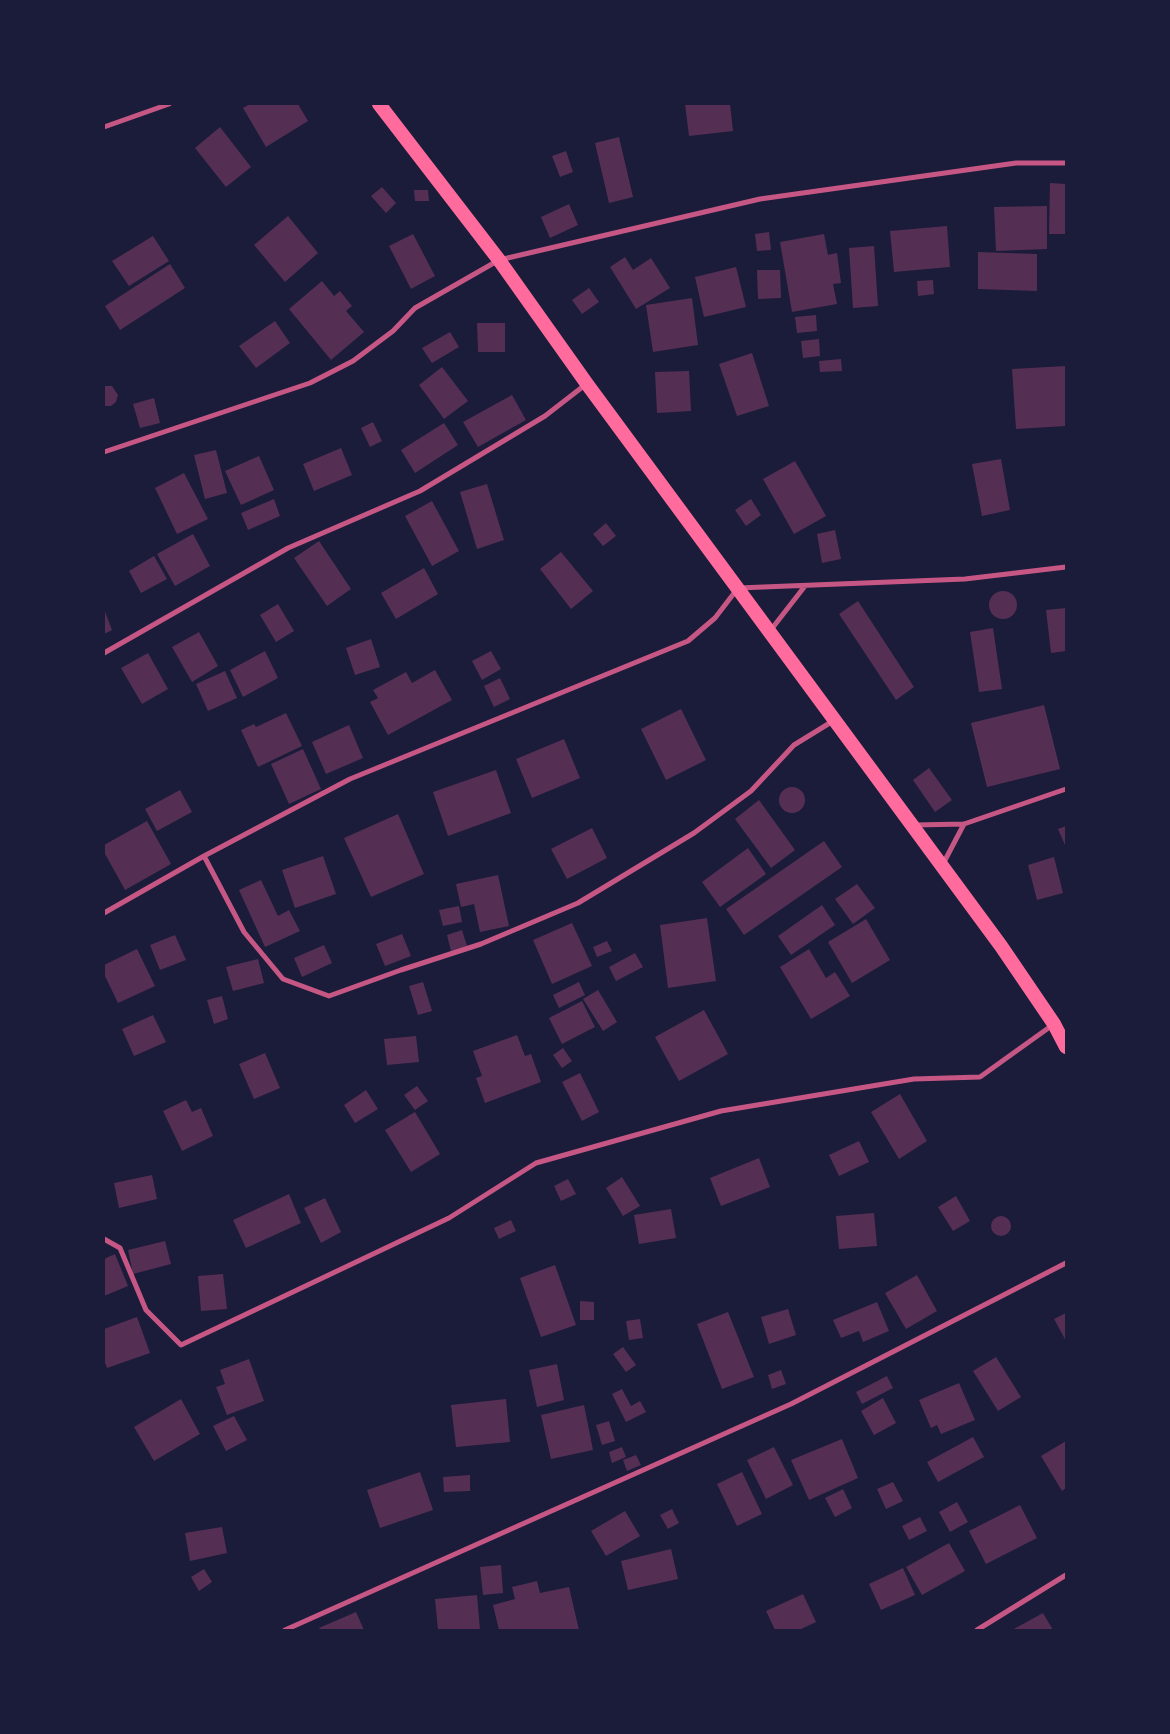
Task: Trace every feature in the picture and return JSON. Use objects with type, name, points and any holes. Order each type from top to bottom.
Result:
[{"type":"highway","points":[[380,104],[499,260],[587,384],[1001,946],[1054,1024],[1066,1047]]},
{"type":"street","points":[[104,127],[169,104]]},
{"type":"street","points":[[104,452],[310,384],[353,361],[393,331],[415,308],[499,260],[760,199],[1016,163],[1066,163]]},
{"type":"street","points":[[104,653],[288,548],[420,491],[545,416],[587,384]]},
{"type":"street","points":[[104,914],[204,856],[350,780],[688,641],[716,618],[738,588],[965,579],[1066,567]]},
{"type":"street","points":[[769,632],[805,586]]},
{"type":"street","points":[[204,856],[244,932],[283,978],[329,996],[481,944],[578,903],[694,833],[752,791],[794,745],[836,720]]},
{"type":"street","points":[[913,826],[964,824],[1066,789]]},
{"type":"street","points":[[942,865],[964,824]]},
{"type":"street","points":[[104,1238],[120,1248],[146,1310],[181,1345],[448,1218],[536,1163],[721,1111],[914,1079],[980,1077],[1054,1024]]},
{"type":"street","points":[[285,1630],[791,1404],[1066,1263]]},
{"type":"street","points":[[977,1630],[1066,1575]]},
{"type":"building","points":[[250,104],[298,104],[308,121],[266,147],[243,108]]},
{"type":"building","points":[[685,104],[730,104],[733,131],[689,136]]},
{"type":"building","points":[[220,127],[251,167],[226,187],[195,148]]},
{"type":"building","points":[[619,137],[633,197],[609,203],[595,143]]},
{"type":"building","points":[[566,151],[573,172],[560,177],[552,156]]},
{"type":"building","points":[[1050,183],[1066,184],[1066,234],[1049,234]]},
{"type":"building","points":[[382,187],[396,203],[386,213],[371,196]]},
{"type":"building","points":[[414,190],[428,190],[429,201],[415,201]]},
{"type":"building","points":[[569,204],[578,225],[550,238],[541,217]]},
{"type":"building","points":[[1047,206],[1047,249],[996,251],[994,207]]},
{"type":"building","points":[[288,216],[318,253],[285,282],[254,245]]},
{"type":"building","points":[[947,226],[950,267],[894,272],[890,231]]},
{"type":"building","points":[[769,232],[771,250],[757,251],[755,234]]},
{"type":"building","points":[[413,234],[435,276],[411,289],[389,246]]},
{"type":"building","points":[[824,234],[828,255],[837,253],[841,283],[833,284],[837,304],[792,312],[780,242]]},
{"type":"building","points":[[153,236],[169,261],[129,286],[112,261]]},
{"type":"building","points":[[874,246],[878,306],[853,308],[849,248]]},
{"type":"building","points":[[978,252],[1037,254],[1037,291],[978,289]]},
{"type":"building","points":[[625,257],[633,270],[651,258],[670,288],[636,309],[610,267]]},
{"type":"building","points":[[170,264],[185,288],[120,330],[105,306]]},
{"type":"building","points":[[736,267],[746,307],[704,317],[695,277]]},
{"type":"building","points":[[757,270],[780,270],[781,298],[758,299]]},
{"type":"building","points":[[933,280],[934,294],[918,296],[917,281]]},
{"type":"building","points":[[322,281],[334,296],[340,291],[352,306],[346,311],[364,332],[331,360],[289,309]]},
{"type":"building","points":[[589,288],[599,302],[582,314],[572,300]]},
{"type":"building","points":[[692,298],[698,345],[653,352],[646,305]]},
{"type":"building","points":[[816,315],[817,331],[797,333],[795,317]]},
{"type":"building","points":[[275,321],[290,343],[256,368],[239,346]]},
{"type":"building","points":[[477,323],[505,323],[505,352],[478,352]]},
{"type":"building","points":[[450,332],[459,347],[432,363],[422,348]]},
{"type":"building","points":[[819,339],[820,356],[803,358],[801,341]]},
{"type":"building","points":[[752,353],[769,406],[737,416],[719,364]]},
{"type":"building","points":[[841,359],[842,371],[820,372],[819,361]]},
{"type":"building","points":[[1066,366],[1066,426],[1016,429],[1012,369]]},
{"type":"building","points":[[442,367],[468,401],[444,419],[419,385]]},
{"type":"building","points":[[689,371],[691,411],[657,413],[655,372]]},
{"type":"building","points":[[104,386],[112,386],[118,395],[116,402],[111,406],[104,406]]},
{"type":"building","points":[[512,395],[526,420],[478,447],[463,422]]},
{"type":"building","points":[[154,398],[160,423],[140,428],[133,404]]},
{"type":"building","points":[[373,422],[382,441],[370,447],[361,428]]},
{"type":"building","points":[[444,423],[458,445],[415,473],[401,450]]},
{"type":"building","points":[[341,448],[352,475],[314,491],[303,464]]},
{"type":"building","points":[[216,450],[227,493],[205,499],[194,455]]},
{"type":"building","points":[[259,456],[274,490],[241,505],[225,471]]},
{"type":"building","points":[[1001,459],[1010,510],[982,516],[972,464]]},
{"type":"building","points":[[795,461],[826,516],[794,534],[763,479]]},
{"type":"building","points":[[184,473],[208,519],[177,534],[155,488]]},
{"type":"building","points":[[487,484],[504,540],[477,549],[460,492]]},
{"type":"building","points":[[274,499],[280,516],[248,530],[241,513]]},
{"type":"building","points":[[751,499],[761,515],[746,526],[735,510]]},
{"type":"building","points":[[432,501],[459,551],[432,566],[405,516]]},
{"type":"building","points":[[606,523],[616,536],[603,546],[593,534]]},
{"type":"building","points":[[835,530],[841,559],[822,563],[817,534]]},
{"type":"building","points":[[193,534],[210,566],[175,586],[157,554]]},
{"type":"building","points":[[319,541],[351,589],[327,606],[294,558]]},
{"type":"building","points":[[561,552],[593,591],[571,609],[540,569]]},
{"type":"building","points":[[154,556],[167,579],[141,593],[129,571]]},
{"type":"building","points":[[424,568],[438,594],[396,619],[381,593]]},
{"type":"building","points":[[1003,591],[1013,595],[1017,605],[1013,615],[1003,619],[993,615],[989,605],[993,595]]},
{"type":"building","points":[[858,601],[914,687],[896,700],[839,614]]},
{"type":"building","points":[[278,604],[294,631],[276,642],[260,615]]},
{"type":"building","points":[[1066,608],[1066,651],[1051,653],[1046,610]]},
{"type":"building","points":[[104,609],[112,630],[104,634]]},
{"type":"building","points":[[993,628],[1002,689],[979,692],[970,632]]},
{"type":"building","points":[[199,632],[218,666],[192,682],[172,647]]},
{"type":"building","points":[[371,639],[380,667],[355,675],[346,648]]},
{"type":"building","points":[[265,651],[278,678],[243,697],[230,670]]},
{"type":"building","points":[[491,651],[501,669],[482,680],[472,661]]},
{"type":"building","points":[[148,653],[168,689],[142,704],[121,668]]},
{"type":"building","points":[[435,670],[452,700],[388,735],[370,702],[378,698],[373,690],[406,672],[412,683]]},
{"type":"building","points":[[225,671],[237,698],[208,711],[196,684]]},
{"type":"building","points":[[500,678],[510,699],[494,707],[484,686]]},
{"type":"building","points":[[1044,705],[1060,769],[987,787],[971,723]]},
{"type":"building","points":[[681,709],[706,760],[666,780],[641,729]]},
{"type":"building","points":[[286,713],[302,746],[258,767],[241,730],[254,724],[256,727]]},
{"type":"building","points":[[349,725],[363,758],[326,774],[312,742]]},
{"type":"building","points":[[564,739],[580,778],[532,798],[516,759]]},
{"type":"building","points":[[303,749],[321,789],[289,804],[271,764]]},
{"type":"building","points":[[929,768],[952,800],[935,812],[913,780]]},
{"type":"building","points":[[496,770],[511,813],[448,836],[433,792]]},
{"type":"building","points":[[792,787],[801,791],[805,800],[801,809],[792,813],[783,809],[779,800],[783,791]]},
{"type":"building","points":[[180,790],[192,812],[157,831],[145,809]]},
{"type":"building","points":[[759,800],[795,850],[771,868],[735,819]]},
{"type":"building","points":[[398,814],[424,874],[371,897],[344,838]]},
{"type":"building","points":[[147,821],[171,864],[125,890],[104,852],[104,845]]},
{"type":"building","points":[[1066,826],[1066,844],[1065,845],[1058,829]]},
{"type":"building","points":[[592,828],[607,858],[567,879],[551,849]]},
{"type":"building","points":[[824,841],[842,867],[744,935],[726,909]]},
{"type":"building","points":[[748,848],[766,874],[720,907],[702,882]]},
{"type":"building","points":[[323,856],[336,894],[295,908],[282,870]]},
{"type":"building","points":[[1054,857],[1063,893],[1037,900],[1028,865]]},
{"type":"building","points":[[498,875],[509,926],[480,932],[474,904],[461,907],[456,884]]},
{"type":"building","points":[[261,880],[278,916],[289,910],[300,931],[265,947],[239,890]]},
{"type":"building","points":[[857,884],[875,908],[853,924],[835,899]]},
{"type":"building","points":[[822,905],[835,925],[791,955],[778,936]]},
{"type":"building","points":[[459,906],[462,922],[443,926],[439,910]]},
{"type":"building","points":[[707,918],[716,981],[668,988],[660,925]]},
{"type":"building","points":[[866,919],[890,960],[852,983],[828,942]]},
{"type":"building","points":[[572,923],[592,966],[552,984],[533,940]]},
{"type":"building","points":[[462,930],[467,946],[451,951],[447,935]]},
{"type":"building","points":[[402,934],[411,956],[385,966],[376,944]]},
{"type":"building","points":[[175,935],[186,960],[160,970],[150,945]]},
{"type":"building","points":[[607,941],[612,951],[597,957],[593,947]]},
{"type":"building","points":[[324,945],[332,963],[302,977],[294,958]]},
{"type":"building","points":[[137,949],[155,986],[118,1003],[104,974],[104,965]]},
{"type":"building","points":[[809,949],[826,978],[835,972],[850,996],[811,1019],[780,967]]},
{"type":"building","points":[[635,953],[643,967],[616,981],[609,967]]},
{"type":"building","points":[[258,959],[264,983],[233,991],[226,967]]},
{"type":"building","points":[[423,982],[432,1011],[418,1015],[409,986]]},
{"type":"building","points":[[579,982],[585,995],[559,1008],[553,995]]},
{"type":"building","points":[[598,990],[617,1022],[603,1031],[583,999]]},
{"type":"building","points":[[222,996],[228,1019],[214,1024],[207,1000]]},
{"type":"building","points":[[582,1001],[595,1027],[562,1044],[549,1018]]},
{"type":"building","points":[[704,1010],[728,1054],[679,1081],[655,1037]]},
{"type":"building","points":[[153,1015],[166,1042],[134,1056],[122,1029]]},
{"type":"building","points":[[517,1035],[525,1056],[531,1054],[541,1082],[485,1103],[476,1078],[482,1076],[473,1051]]},
{"type":"building","points":[[416,1036],[419,1062],[387,1065],[384,1039]]},
{"type":"building","points":[[563,1048],[572,1061],[562,1068],[553,1055]]},
{"type":"building","points":[[265,1053],[280,1088],[254,1099],[239,1064]]},
{"type":"building","points":[[580,1073],[599,1112],[582,1121],[562,1082]]},
{"type":"building","points":[[417,1086],[428,1101],[415,1110],[404,1095]]},
{"type":"building","points":[[366,1090],[378,1109],[355,1123],[344,1105]]},
{"type":"building","points":[[900,1094],[927,1141],[899,1159],[871,1112]]},
{"type":"building","points":[[186,1100],[192,1112],[201,1108],[213,1136],[182,1151],[163,1111]]},
{"type":"building","points":[[415,1112],[440,1154],[411,1172],[385,1130]]},
{"type":"building","points":[[859,1141],[869,1162],[839,1176],[829,1155]]},
{"type":"building","points":[[759,1158],[770,1187],[721,1206],[710,1178]]},
{"type":"building","points":[[152,1175],[157,1199],[119,1208],[114,1183]]},
{"type":"building","points":[[622,1177],[640,1206],[623,1216],[606,1188]]},
{"type":"building","points":[[568,1179],[576,1194],[561,1201],[554,1186]]},
{"type":"building","points":[[289,1194],[301,1223],[246,1248],[233,1220]]},
{"type":"building","points":[[956,1196],[970,1221],[953,1231],[938,1207]]},
{"type":"building","points":[[325,1198],[341,1232],[321,1243],[304,1208]]},
{"type":"building","points":[[671,1209],[676,1238],[639,1244],[634,1215]]},
{"type":"building","points":[[874,1213],[877,1246],[839,1249],[836,1216]]},
{"type":"building","points":[[1001,1216],[1008,1219],[1011,1226],[1008,1233],[1001,1236],[994,1233],[991,1226],[994,1219]]},
{"type":"building","points":[[511,1220],[516,1231],[499,1239],[494,1228]]},
{"type":"building","points":[[165,1241],[171,1264],[133,1274],[128,1250]]},
{"type":"building","points":[[115,1254],[128,1286],[104,1296],[104,1259]]},
{"type":"building","points":[[555,1265],[576,1325],[541,1337],[520,1278]]},
{"type":"building","points":[[223,1274],[227,1309],[201,1311],[198,1276]]},
{"type":"building","points":[[917,1275],[937,1311],[906,1329],[885,1293]]},
{"type":"building","points":[[580,1301],[594,1302],[594,1320],[580,1320]]},
{"type":"building","points":[[877,1302],[889,1331],[863,1342],[859,1331],[841,1338],[833,1320]]},
{"type":"building","points":[[788,1309],[796,1335],[769,1344],[761,1317]]},
{"type":"building","points":[[728,1312],[754,1377],[722,1389],[697,1324]]},
{"type":"building","points":[[1066,1313],[1066,1341],[1054,1319]]},
{"type":"building","points":[[137,1317],[150,1353],[107,1368],[104,1360],[104,1329]]},
{"type":"building","points":[[640,1319],[643,1338],[629,1340],[626,1321]]},
{"type":"building","points":[[623,1347],[636,1365],[626,1372],[613,1354]]},
{"type":"building","points":[[996,1357],[1021,1397],[998,1411],[973,1371]]},
{"type":"building","points":[[249,1359],[264,1401],[227,1415],[216,1387],[225,1384],[220,1370]]},
{"type":"building","points":[[557,1364],[564,1400],[537,1407],[529,1370]]},
{"type":"building","points":[[781,1370],[786,1384],[772,1389],[768,1375]]},
{"type":"building","points":[[887,1376],[893,1388],[862,1404],[856,1392]]},
{"type":"building","points":[[959,1383],[975,1420],[941,1434],[937,1425],[931,1428],[919,1400]]},
{"type":"building","points":[[622,1389],[631,1406],[640,1401],[646,1412],[626,1422],[612,1394]]},
{"type":"building","points":[[883,1398],[896,1423],[874,1435],[861,1411]]},
{"type":"building","points":[[181,1399],[200,1434],[154,1461],[134,1427]]},
{"type":"building","points":[[506,1399],[510,1442],[456,1447],[451,1405]]},
{"type":"building","points":[[584,1405],[593,1450],[551,1459],[541,1415]]},
{"type":"building","points":[[234,1416],[247,1440],[226,1451],[213,1426]]},
{"type":"building","points":[[609,1421],[615,1441],[602,1445],[596,1425]]},
{"type":"building","points":[[973,1437],[984,1457],[938,1482],[927,1462]]},
{"type":"building","points":[[842,1439],[858,1478],[809,1500],[791,1460]]},
{"type":"building","points":[[1066,1441],[1066,1488],[1062,1491],[1041,1456]]},
{"type":"building","points":[[622,1447],[626,1457],[612,1463],[609,1452]]},
{"type":"building","points":[[774,1447],[793,1485],[766,1499],[747,1460]]},
{"type":"building","points":[[636,1455],[641,1465],[627,1471],[623,1460]]},
{"type":"building","points":[[420,1472],[433,1510],[380,1528],[367,1490]]},
{"type":"building","points":[[742,1472],[762,1514],[737,1526],[717,1484]]},
{"type":"building","points":[[470,1475],[470,1491],[444,1492],[443,1477]]},
{"type":"building","points":[[893,1482],[903,1501],[886,1509],[877,1489]]},
{"type":"building","points":[[843,1489],[852,1508],[835,1517],[825,1498]]},
{"type":"building","points":[[957,1502],[968,1522],[950,1532],[939,1512]]},
{"type":"building","points":[[1020,1505],[1037,1538],[986,1564],[969,1531]]},
{"type":"building","points":[[672,1509],[679,1523],[668,1529],[660,1515]]},
{"type":"building","points":[[625,1511],[640,1536],[606,1556],[591,1531]]},
{"type":"building","points":[[920,1517],[927,1531],[909,1540],[902,1526]]},
{"type":"building","points":[[222,1527],[227,1553],[190,1561],[185,1533]]},
{"type":"building","points":[[949,1543],[965,1571],[922,1595],[906,1567]]},
{"type":"building","points":[[671,1549],[678,1579],[628,1590],[621,1561]]},
{"type":"building","points":[[501,1565],[503,1593],[483,1595],[480,1567]]},
{"type":"building","points":[[903,1568],[915,1595],[881,1610],[869,1584]]},
{"type":"building","points":[[204,1569],[212,1582],[199,1591],[191,1577]]},
{"type":"building","points":[[537,1581],[540,1593],[569,1587],[579,1630],[499,1630],[493,1605],[515,1599],[512,1587]]},
{"type":"building","points":[[803,1594],[816,1622],[799,1630],[775,1630],[766,1611]]},
{"type":"building","points":[[477,1595],[480,1630],[438,1630],[435,1599]]},
{"type":"building","points":[[356,1612],[364,1630],[321,1630],[319,1628]]},
{"type":"building","points":[[1043,1613],[1053,1630],[1012,1630]]}]
